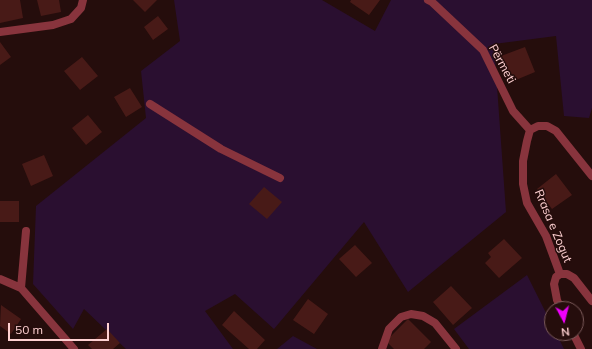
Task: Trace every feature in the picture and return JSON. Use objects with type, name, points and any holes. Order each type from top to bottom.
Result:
[{"type":"street","points":[[0,32],[53,25],[71,19],[81,8],[83,0]]},
{"type":"street","name":"Përmeti","points":[[428,0],[483,50],[513,111],[530,130]]},
{"type":"street","points":[[150,104],[221,148],[280,178]]},
{"type":"street","points":[[530,130],[538,126],[547,126],[556,131],[592,176]]},
{"type":"street","name":"Rrasa e Zogut","points":[[530,130],[523,161],[523,184],[527,203],[546,236],[560,274]]},
{"type":"street","points":[[21,288],[26,231]]},
{"type":"street","points":[[557,301],[554,284],[556,277],[560,274],[567,274],[574,278],[592,301]]},
{"type":"street","points":[[0,279],[21,288],[74,349]]},
{"type":"street","points":[[382,349],[389,329],[401,318],[411,314],[423,316],[436,323],[456,349]]},
{"type":"shaded area","points":[[174,0],[322,0],[375,31],[391,0],[592,0],[592,108],[589,118],[564,116],[556,36],[494,44],[506,212],[408,292],[364,222],[274,329],[235,294],[205,311],[233,349],[126,349],[84,309],[73,329],[33,284],[36,206],[146,118],[141,71],[180,41]]},
{"type":"shaded area","points":[[527,275],[544,309],[544,341],[560,341],[564,349],[469,349],[454,329]]},
{"type":"shaded area","points":[[293,336],[317,349],[277,349]]},
{"type":"building","points":[[0,0],[20,0],[23,18],[0,23]]},
{"type":"building","points":[[37,0],[59,0],[61,12],[41,16]]},
{"type":"building","points":[[133,0],[157,0],[145,12]]},
{"type":"building","points":[[351,0],[380,0],[369,15],[350,2]]},
{"type":"building","points":[[158,16],[168,29],[153,40],[144,27]]},
{"type":"building","points":[[0,42],[11,57],[0,65]]},
{"type":"building","points":[[525,47],[535,72],[511,82],[501,56]]},
{"type":"building","points":[[82,57],[98,76],[80,90],[64,71]]},
{"type":"building","points":[[130,88],[142,107],[126,117],[114,97]]},
{"type":"building","points":[[88,115],[102,132],[86,145],[72,128]]},
{"type":"building","points":[[44,155],[53,176],[31,186],[22,164]]},
{"type":"building","points":[[556,174],[572,195],[552,209],[537,189]]},
{"type":"building","points":[[264,187],[282,202],[267,219],[249,204]]},
{"type":"building","points":[[0,201],[19,201],[19,222],[0,222]]},
{"type":"building","points":[[504,239],[522,258],[499,278],[485,263],[491,257],[488,253]]},
{"type":"building","points":[[355,245],[372,263],[356,277],[339,259]]},
{"type":"building","points":[[451,286],[472,308],[453,325],[433,302]]},
{"type":"building","points":[[308,299],[328,314],[314,334],[293,320]]},
{"type":"building","points":[[1,305],[21,319],[11,334],[0,326]]},
{"type":"building","points":[[234,311],[265,340],[257,349],[249,349],[222,325]]},
{"type":"building","points":[[408,319],[431,342],[424,349],[394,349],[386,341]]},
{"type":"building","points":[[107,329],[120,343],[113,349],[92,349],[88,345]]}]
